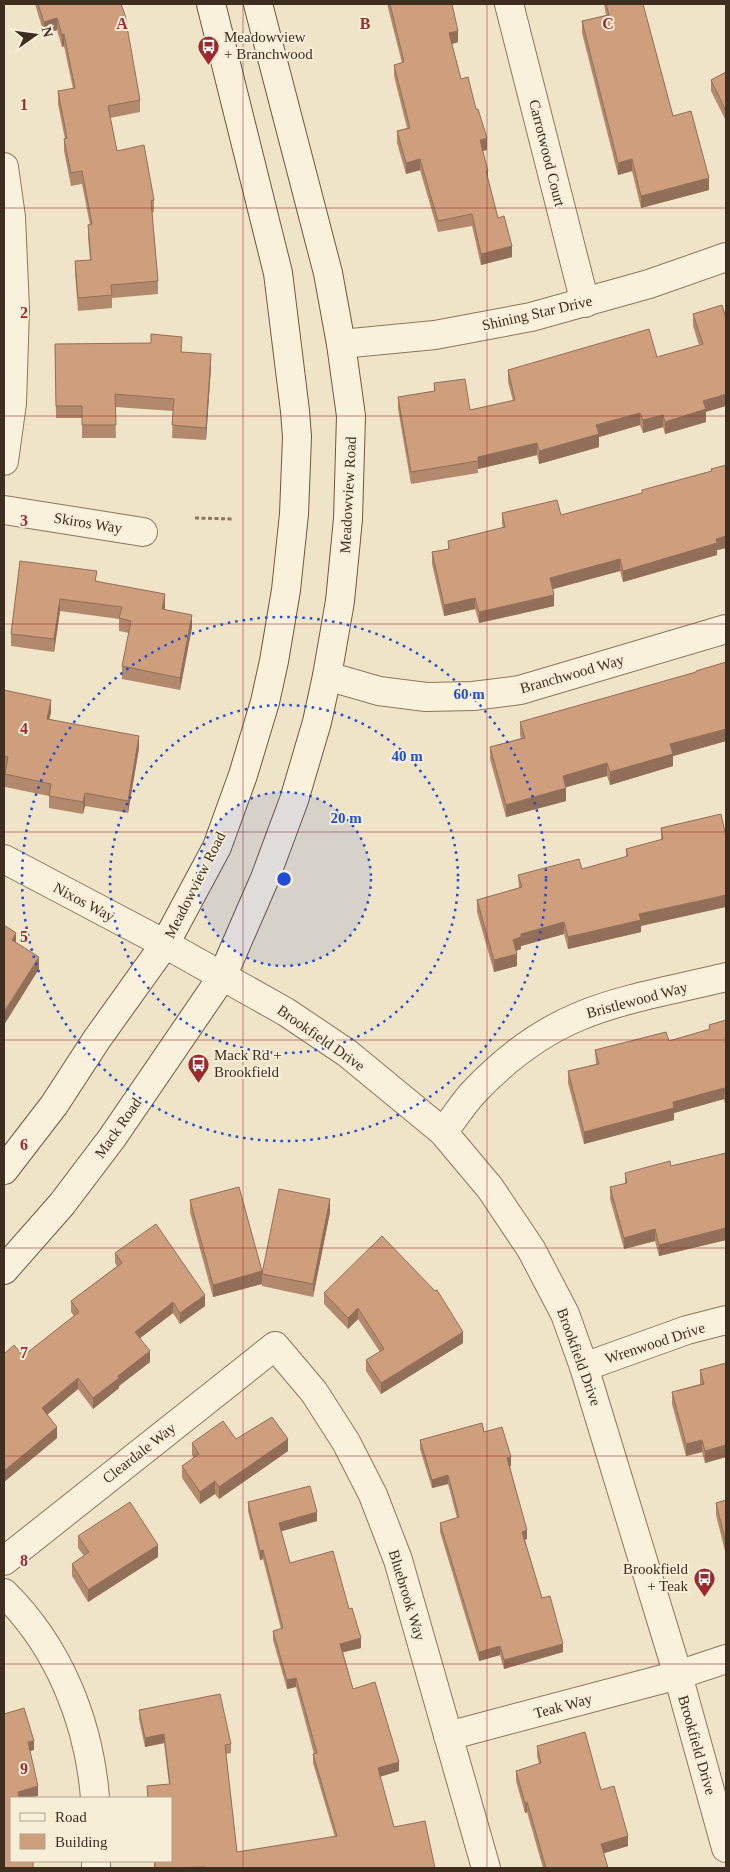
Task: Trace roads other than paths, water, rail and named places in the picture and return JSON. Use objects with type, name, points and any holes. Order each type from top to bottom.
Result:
[{"type":"street","name":"Meadowview Road","points":[[165,944],[217,847],[243,775],[265,702],[286,590],[294,514],[297,437],[291,367],[278,273],[211,4]]},
{"type":"street","name":"Meadowview Road","points":[[222,977],[265,878],[294,800],[317,722],[340,601],[348,520],[351,416],[341,344],[328,273],[258,4]]},
{"type":"street","name":"Carrotwood Court","points":[[509,4],[585,303]]},
{"type":"street","points":[[4,167],[11,217],[15,310],[12,403],[4,461]]},
{"type":"street","name":"Shining Star Drive","points":[[341,344],[435,335],[531,317],[649,284],[726,257]]},
{"type":"street","name":"Skiros Way","points":[[4,510],[143,532]]},
{"type":"street","name":"Branchwood Way","points":[[327,676],[388,692],[426,697],[473,696],[520,690],[726,629]]},
{"type":"street","name":"Nixos Way","points":[[4,860],[165,944]]},
{"type":"street","name":"Brookfield Drive","points":[[165,944],[286,1012],[347,1053],[443,1132],[490,1188],[531,1249],[565,1314],[584,1366],[678,1675],[726,1848]]},
{"type":"street","points":[[4,1170],[54,1105],[97,1039],[165,944]]},
{"type":"street","name":"Mack Road","points":[[4,1270],[62,1204],[112,1138],[222,977]]},
{"type":"street","name":"Bristlewood Way","points":[[443,1132],[473,1093],[507,1060],[541,1035],[579,1017],[614,1004],[726,977]]},
{"type":"street","name":"Wrenwood Drive","points":[[584,1366],[678,1333],[726,1320]]},
{"type":"street","name":"Cleardale Way","points":[[4,1561],[275,1346]]},
{"type":"street","name":"Bluebrook Way","points":[[275,1346],[314,1392],[346,1442],[373,1495],[398,1560],[486,1868]]},
{"type":"street","points":[[4,1593],[16,1605],[46,1645],[70,1690],[84,1733],[95,1797]]},
{"type":"street","name":"Teak Way","points":[[448,1736],[678,1675],[726,1659]]},
{"type":"place","name":"Meadowview + Branchwood","points":[[208,65]]},
{"type":"place","name":"Mack Rd + Brookfield","points":[[198,1083]]},
{"type":"place","name":"Brookfield + Teak","points":[[704,1597]]}]
